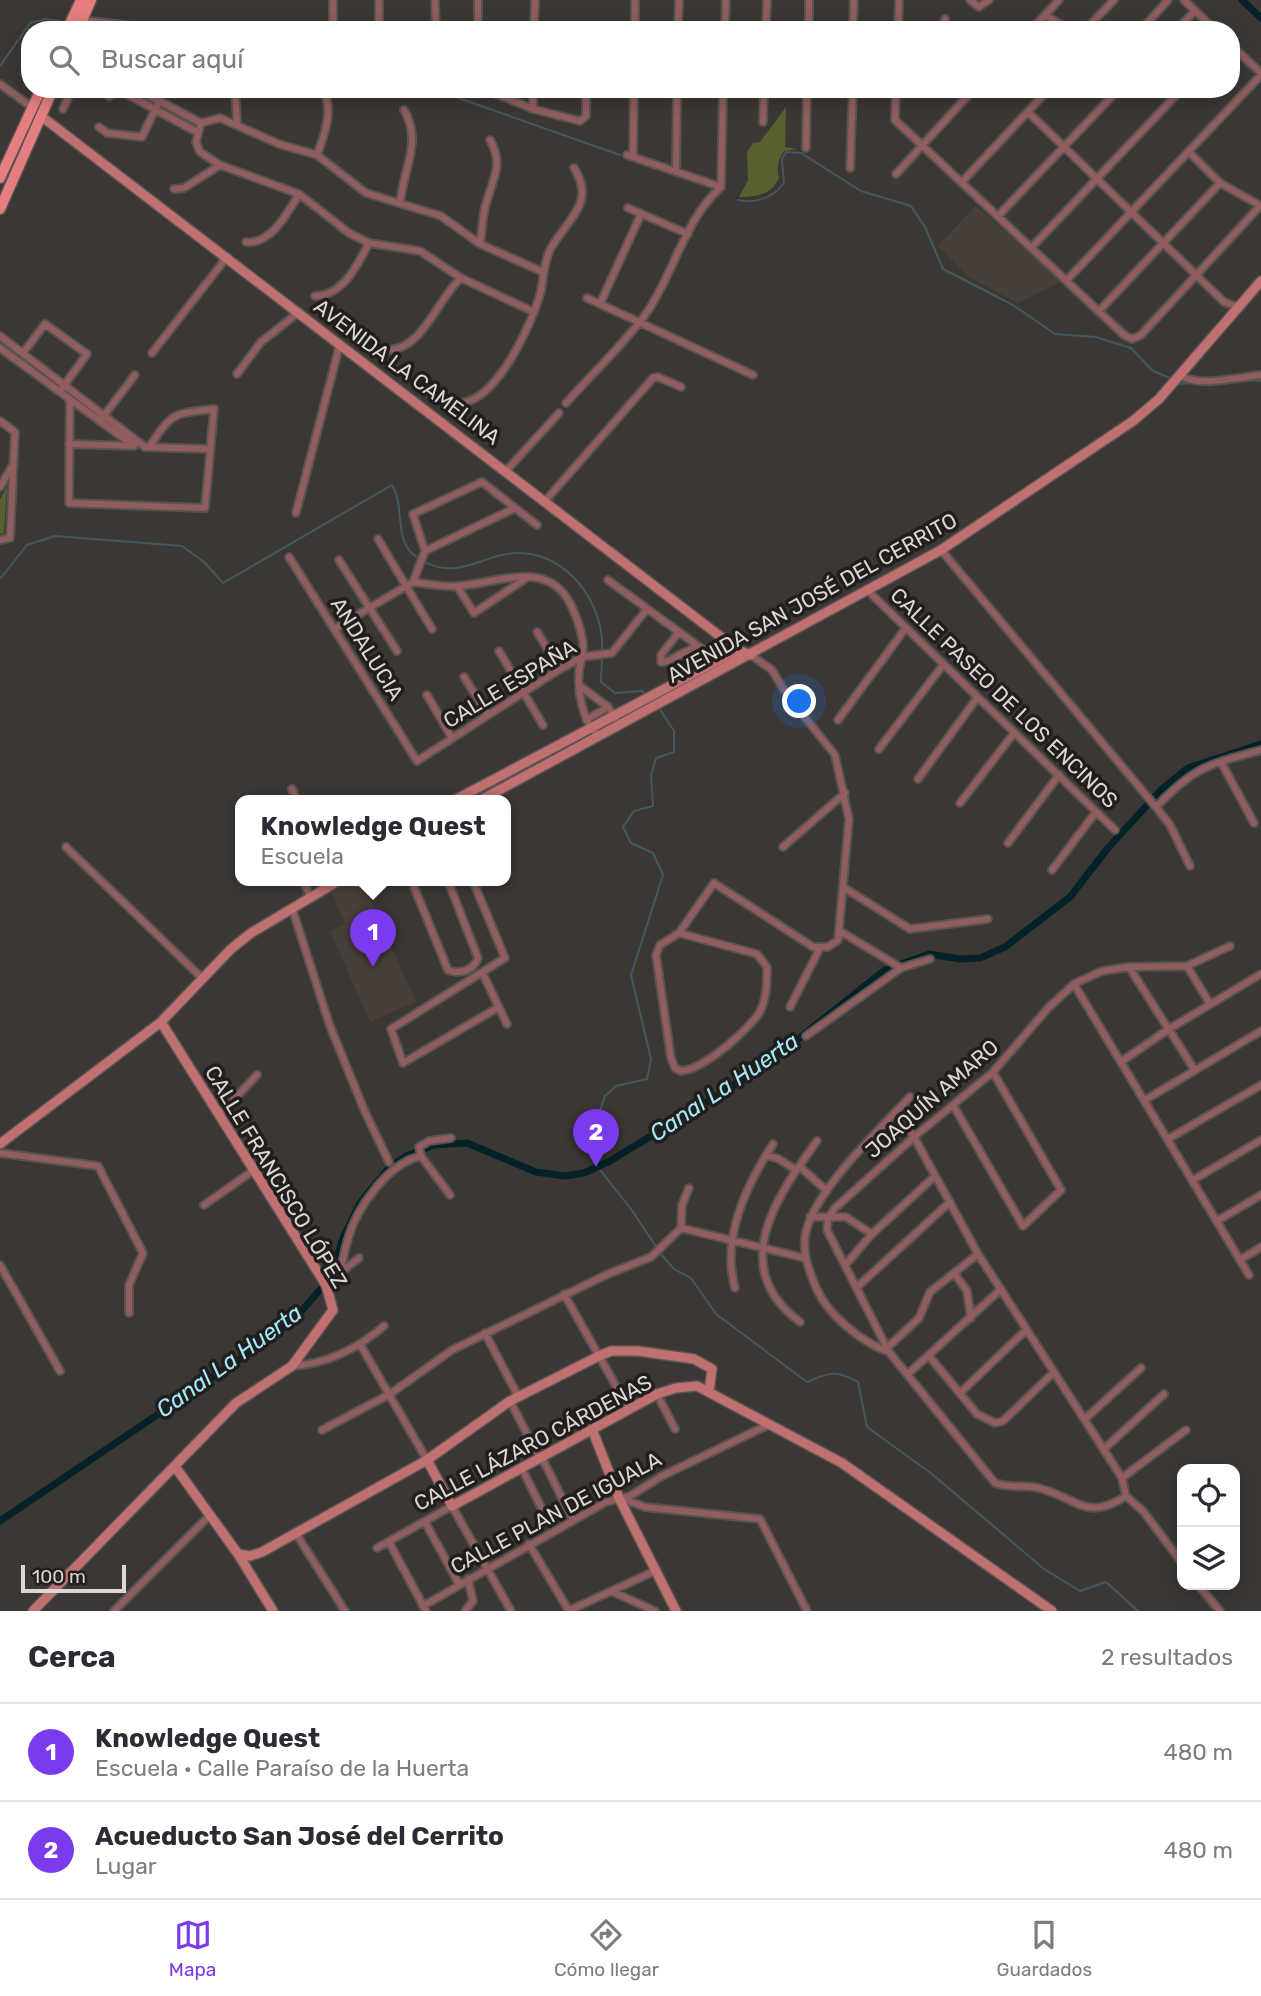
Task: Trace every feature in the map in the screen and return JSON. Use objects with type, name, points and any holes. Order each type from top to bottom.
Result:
[{"type":"main road","points":[[79,0],[79,20]]},
{"type":"main road","points":[[79,20],[91,0]]},
{"type":"main road","points":[[0,178],[37,98]]},
{"type":"main road","points":[[0,209],[49,98]]},
{"type":"street","points":[[332,0],[333,21]]},
{"type":"street","points":[[379,0],[379,21]]},
{"type":"street","points":[[435,0],[436,21]]},
{"type":"street","points":[[478,0],[478,21]]},
{"type":"street","points":[[534,21],[535,0]]},
{"type":"street","points":[[635,0],[635,21]]},
{"type":"street","points":[[678,21],[679,0]]},
{"type":"street","points":[[725,21],[726,0]]},
{"type":"street","points":[[766,21],[767,0]]},
{"type":"street","points":[[809,0],[809,21]]},
{"type":"street","points":[[853,21],[854,0]]},
{"type":"street","points":[[898,21],[899,0]]},
{"type":"street","points":[[970,0],[979,7],[986,1]]},
{"type":"street","points":[[1039,21],[1059,0]]},
{"type":"street","points":[[1094,21],[1114,0]]},
{"type":"street","points":[[1149,21],[1168,0]]},
{"type":"street","points":[[1184,0],[1206,21]]},
{"type":"street","points":[[1186,21],[1195,11]]},
{"type":"street","points":[[1045,15],[1055,21]]},
{"type":"street","points":[[1240,54],[1261,74],[1240,97]]},
{"type":"street","points":[[0,84],[33,108]]},
{"type":"street","points":[[63,109],[68,98]]},
{"type":"street","points":[[137,98],[197,132]]},
{"type":"street","points":[[156,98],[201,123],[220,118],[279,144],[317,155],[366,193],[441,216],[480,244],[543,272]]},
{"type":"street","points":[[236,98],[237,124]]},
{"type":"street","points":[[317,155],[328,119],[325,98]]},
{"type":"street","points":[[507,98],[533,108],[584,119],[585,98]]},
{"type":"street","points":[[533,98],[533,108]]},
{"type":"street","points":[[633,98],[630,156],[721,187]]},
{"type":"street","points":[[676,172],[677,98]]},
{"type":"street","points":[[566,403],[639,322],[710,197],[721,187],[723,98]]},
{"type":"street","points":[[763,122],[764,98]]},
{"type":"street","points":[[806,148],[807,98]]},
{"type":"street","points":[[850,168],[853,98]]},
{"type":"street","points":[[896,98],[895,120],[1132,339],[1141,335],[1261,206],[1220,183],[1189,152]]},
{"type":"street","points":[[896,174],[966,98]]},
{"type":"street","points":[[963,181],[1041,98]]},
{"type":"street","points":[[998,216],[1110,98]]},
{"type":"street","points":[[1032,247],[1174,98]]},
{"type":"street","points":[[1067,280],[1239,98]]},
{"type":"street","points":[[99,127],[107,134],[142,136],[160,100]]},
{"type":"street","points":[[400,203],[414,136],[412,124],[404,110]]},
{"type":"street","points":[[1028,112],[1196,276],[1224,302],[1238,307]]},
{"type":"street","name":"AVENIDA LA CAMELINA","points":[[41,116],[507,470],[738,650],[751,655]]},
{"type":"street","points":[[201,123],[195,142],[200,152],[220,165],[299,194],[333,223],[369,243],[420,251],[461,278],[534,312]]},
{"type":"street","points":[[480,244],[485,205],[499,166],[497,152],[490,140]]},
{"type":"street","points":[[174,188],[184,188],[220,165]]},
{"type":"street","points":[[457,403],[468,404],[477,399],[498,377],[520,343],[541,292],[549,252],[581,203],[581,179],[573,168]]},
{"type":"street","points":[[1099,311],[1220,183]]},
{"type":"street","points":[[246,242],[257,242],[276,227],[299,194]]},
{"type":"street","points":[[628,208],[688,234]]},
{"type":"street","points":[[600,304],[641,214]]},
{"type":"street","points":[[315,296],[327,295],[349,278],[369,243]]},
{"type":"street","points":[[152,353],[227,257]]},
{"type":"street","points":[[387,350],[408,345],[427,323],[449,288],[461,278]]},
{"type":"street","name":"AVENIDA SAN JOSÉ DEL CERRITO","points":[[466,795],[751,655],[941,550],[1133,421],[1159,399],[1261,281]]},
{"type":"street","points":[[587,298],[752,375]]},
{"type":"street","points":[[1224,302],[1228,318]]},
{"type":"street","points":[[237,374],[261,342],[299,312]]},
{"type":"street","points":[[23,353],[45,324],[87,354],[60,392]]},
{"type":"street","points":[[0,336],[147,447]]},
{"type":"street","points":[[296,513],[340,344]]},
{"type":"street","points":[[0,348],[134,446]]},
{"type":"street","points":[[100,421],[135,375]]},
{"type":"street","points":[[1180,375],[1186,379],[1205,380],[1261,375]]},
{"type":"street","points":[[546,500],[653,378],[658,377],[681,387]]},
{"type":"street","points":[[70,400],[69,503],[205,508],[214,409],[178,414],[168,419],[147,447]]},
{"type":"street","points":[[507,470],[559,413]]},
{"type":"street","points":[[0,421],[15,432],[10,538],[0,540]]},
{"type":"street","points":[[69,444],[210,449]]},
{"type":"street","points":[[0,487],[13,466]]},
{"type":"street","points":[[413,582],[424,554],[412,519],[416,511],[482,482],[537,525]]},
{"type":"street","points":[[424,554],[515,508]]},
{"type":"street","points":[[378,539],[432,629]]},
{"type":"street","points":[[941,550],[1148,797],[1170,825],[1190,866]]},
{"type":"street","name":"ANDALUCIA","points":[[289,557],[417,761]]},
{"type":"street","points":[[339,559],[397,651]]},
{"type":"street","points":[[334,629],[413,582],[457,586],[526,577],[556,585],[568,599],[582,642],[580,687]]},
{"type":"street","points":[[457,586],[474,613],[526,577]]},
{"type":"street","points":[[608,580],[709,654]]},
{"type":"street","name":"CALLE PASEO DE LOS ENCINOS","points":[[868,591],[1115,830]]},
{"type":"street","name":"CALLE ESPAÑA","points":[[417,761],[582,657],[608,654],[615,650],[647,608]]},
{"type":"street","points":[[838,720],[905,629]]},
{"type":"street","points":[[537,632],[561,669]]},
{"type":"street","points":[[678,632],[661,655],[661,662],[668,662],[697,646]]},
{"type":"street","name":"AVENIDA SAN JOSÉ DEL CERRITO","points":[[659,699],[738,650]]},
{"type":"street","points":[[499,651],[543,725]]},
{"type":"street","points":[[679,933],[757,954],[767,967],[765,993],[757,1016],[705,1063],[681,1071],[675,1068],[671,1058],[656,955],[660,945],[679,933],[714,883],[813,947],[834,944],[840,930],[849,819],[835,755],[787,695],[772,670],[751,655]]},
{"type":"street","points":[[879,749],[943,665]]},
{"type":"street","points":[[464,677],[488,715]]},
{"type":"street","name":"CALLE ESPAÑA","points":[[580,687],[608,707],[616,722]]},
{"type":"street","name":"CALLE ESPAÑA","points":[[580,687],[586,720],[595,733]]},
{"type":"street","points":[[427,695],[452,738]]},
{"type":"street","points":[[918,779],[977,698]]},
{"type":"street","points":[[586,720],[608,707]]},
{"type":"street","name":"AVENIDA SAN JOSÉ DEL CERRITO","points":[[489,795],[595,733]]},
{"type":"street","points":[[960,803],[1014,733]]},
{"type":"street","points":[[1155,806],[1184,778],[1220,762],[1261,750]]},
{"type":"street","points":[[1220,762],[1254,823]]},
{"type":"street","points":[[1009,843],[1059,775]]},
{"type":"street","points":[[292,789],[294,795]]},
{"type":"street","points":[[783,847],[845,793]]},
{"type":"street","points":[[1052,870],[1096,812]]},
{"type":"street","points":[[66,847],[202,978]]},
{"type":"street","points":[[306,886],[310,898]]},
{"type":"street","points":[[0,1144],[161,1022],[202,978],[251,933],[330,886]]},
{"type":"street","points":[[415,886],[448,970],[454,973],[466,971],[478,958],[450,886]]},
{"type":"street","points":[[475,886],[505,958],[391,1029],[403,1063],[499,1007]]},
{"type":"street","points":[[843,887],[910,929],[988,919]]},
{"type":"street","points":[[292,908],[330,1026],[365,1112],[390,1162]]},
{"type":"street","points":[[840,930],[901,968]]},
{"type":"street","name":"JOAQUÍN AMARO","points":[[828,1219],[834,1209],[914,1137],[993,1072],[1049,1007],[1074,984],[1102,971],[1129,967],[1187,966],[1230,946]]},
{"type":"street","points":[[790,1007],[820,948]]},
{"type":"street","points":[[806,1036],[901,968],[930,959]]},
{"type":"street","points":[[1187,966],[1210,1004]]},
{"type":"street","points":[[1129,967],[1194,1069]]},
{"type":"street","points":[[483,974],[507,1024]]},
{"type":"street","points":[[1122,1061],[1169,1029],[1261,974]]},
{"type":"street","points":[[1074,984],[1249,1275]]},
{"type":"street","name":"CALLE FRANCISCO LÓPEZ","points":[[33,1611],[176,1468],[236,1403],[292,1366],[332,1310],[326,1285],[161,1022]]},
{"type":"street","points":[[1145,1100],[1261,1031]]},
{"type":"street","points":[[953,1105],[1023,1226],[1061,1190],[993,1072]]},
{"type":"street","points":[[220,1115],[257,1075]]},
{"type":"street","points":[[1168,1139],[1261,1085]]},
{"type":"street","points":[[888,1350],[875,1347],[821,1301],[805,1258],[805,1237],[810,1217],[827,1191],[910,1097]]},
{"type":"street","points":[[896,1111],[914,1137],[978,1254],[1086,1418],[1122,1478],[1126,1496],[1143,1511],[1177,1556]]},
{"type":"street","points":[[341,1272],[348,1238],[359,1214],[388,1176],[420,1152],[429,1141],[451,1138]]},
{"type":"street","points":[[1193,1180],[1261,1140]]},
{"type":"street","points":[[800,1322],[781,1308],[764,1280],[761,1247],[768,1222],[798,1168],[817,1141]]},
{"type":"street","points":[[735,1288],[730,1271],[732,1239],[738,1212],[773,1144]]},
{"type":"street","points":[[420,1152],[450,1195]]},
{"type":"street","points":[[0,1153],[98,1166],[143,1253],[129,1285],[129,1313]]},
{"type":"street","points":[[766,1155],[798,1168],[827,1191]]},
{"type":"street","points":[[204,1206],[254,1170]]},
{"type":"street","points":[[846,1264],[872,1234],[935,1176]]},
{"type":"street","points":[[322,1430],[390,1394],[452,1350],[564,1294],[651,1257],[668,1244],[681,1228],[682,1206],[689,1188]]},
{"type":"street","points":[[1217,1221],[1261,1195]]},
{"type":"street","points":[[856,1288],[950,1202]]},
{"type":"street","points":[[810,1217],[852,1219],[872,1234]]},
{"type":"street","points":[[828,1219],[827,1230],[888,1350],[995,1483],[1010,1488],[1038,1487],[1089,1509],[1104,1509],[1126,1496]]},
{"type":"street","points":[[681,1228],[805,1258]]},
{"type":"street","points":[[1240,1260],[1261,1247]]},
{"type":"street","points":[[888,1350],[919,1318],[930,1292],[978,1254]]},
{"type":"street","points":[[326,1285],[359,1258]]},
{"type":"street","points":[[0,1265],[60,1371]]},
{"type":"street","points":[[954,1273],[967,1291],[971,1318]]},
{"type":"street","points":[[908,1374],[1001,1289]]},
{"type":"street","points":[[564,1294],[629,1409]]},
{"type":"street","points":[[292,1366],[317,1365],[361,1346],[384,1326]]},
{"type":"street","points":[[960,1393],[1026,1330]]},
{"type":"street","points":[[485,1333],[540,1456],[573,1521]]},
{"type":"street","points":[[361,1346],[511,1611]]},
{"type":"street","points":[[238,1554],[250,1556],[261,1552],[427,1460],[514,1398],[611,1351],[694,1359],[712,1369],[709,1392]]},
{"type":"street","points":[[929,1356],[978,1414],[995,1423],[1003,1421],[1055,1372]]},
{"type":"street","points":[[1086,1418],[1141,1368]]},
{"type":"street","name":"CALLE LÁZARO CÁRDENAS","points":[[377,1548],[657,1394],[688,1386],[709,1392],[771,1423],[842,1463],[1052,1611]]},
{"type":"street","points":[[657,1394],[675,1429]]},
{"type":"street","points":[[1104,1449],[1164,1394]]},
{"type":"street","name":"CALLE PLAN DE IGUALA","points":[[389,1542],[424,1608],[468,1578],[529,1544],[771,1423]]},
{"type":"street","points":[[592,1429],[621,1499],[676,1611]]},
{"type":"street","points":[[1122,1478],[1186,1430]]},
{"type":"street","points":[[521,1467],[542,1510]]},
{"type":"street","points":[[176,1468],[238,1554],[273,1611]]},
{"type":"street","points":[[621,1499],[645,1507],[760,1520],[807,1611]]},
{"type":"street","points":[[114,1611],[210,1515]]},
{"type":"street","points":[[425,1522],[459,1584]]},
{"type":"street","points":[[295,1532],[345,1611]]},
{"type":"street","points":[[529,1544],[569,1611],[657,1570]]},
{"type":"street","points":[[468,1578],[473,1601],[468,1609]]},
{"type":"street","points":[[1202,1590],[1220,1611]]},
{"type":"street","points":[[611,1591],[655,1611]]},
{"type":"shaded area","points":[[976,205],[1061,282],[1017,303],[969,277],[938,246]]},
{"type":"shaded area","points":[[364,886],[416,1002],[370,1022],[330,931],[345,924],[330,888]]},
{"type":"green space","points":[[786,107],[785,147],[797,149],[784,151],[782,154],[778,167],[779,178],[772,188],[757,195],[739,197],[748,180],[747,152],[753,143],[760,142]]},
{"type":"green space","points":[[7,487],[4,533],[0,534],[0,499]]},
{"type":"waterway","name":"Canal La Huerta","points":[[1242,0],[1261,18]]},
{"type":"waterway","points":[[38,21],[60,21]]},
{"type":"waterway","points":[[0,66],[21,36]]},
{"type":"waterway","points":[[458,98],[620,155]]},
{"type":"waterway","points":[[738,200],[757,200],[775,193],[784,183],[782,159],[786,152],[801,153],[861,191],[911,206],[925,227],[943,269],[1013,305],[1055,334],[1096,337],[1131,348],[1153,371],[1170,378]]},
{"type":"waterway","points":[[1241,380],[1261,381]]},
{"type":"waterway","points":[[1178,384],[1190,383]]},
{"type":"waterway","points":[[0,579],[27,545],[55,536],[182,546],[204,562],[223,583],[392,485],[405,543],[418,558]]},
{"type":"waterway","points":[[423,561],[436,566],[459,568],[516,553],[551,561],[566,571],[590,599],[601,633],[602,651]]},
{"type":"waterway","points":[[602,656],[601,682],[615,693],[642,691],[645,694]]},
{"type":"waterway","points":[[657,1248],[631,1209],[593,1161],[593,1131],[605,1096],[616,1086],[647,1079],[651,1059],[631,975],[663,875],[653,853],[631,843],[623,827],[634,811],[653,806],[651,775],[656,758],[674,752],[674,731],[659,708]]},
{"type":"waterway","name":"Canal La Huerta","points":[[0,1521],[268,1340],[298,1315],[332,1276],[342,1240],[360,1203],[389,1168],[406,1156],[434,1145],[467,1143],[536,1172],[565,1176],[584,1173],[610,1161],[759,1070],[885,970],[929,954],[960,959],[980,958],[1005,947],[1070,897],[1108,848],[1161,790],[1188,768],[1261,744]]},
{"type":"waterway","points":[[660,1253],[674,1269],[691,1278],[716,1314],[807,1382],[833,1374],[858,1382],[867,1427],[932,1474],[1044,1569],[1080,1591],[1106,1582],[1138,1611]]},
{"type":"place","name":"Knowledge Quest","points":[[373,967]]},
{"type":"place","name":"Acueducto San José del Cerrito","points":[[596,1167]]}]
